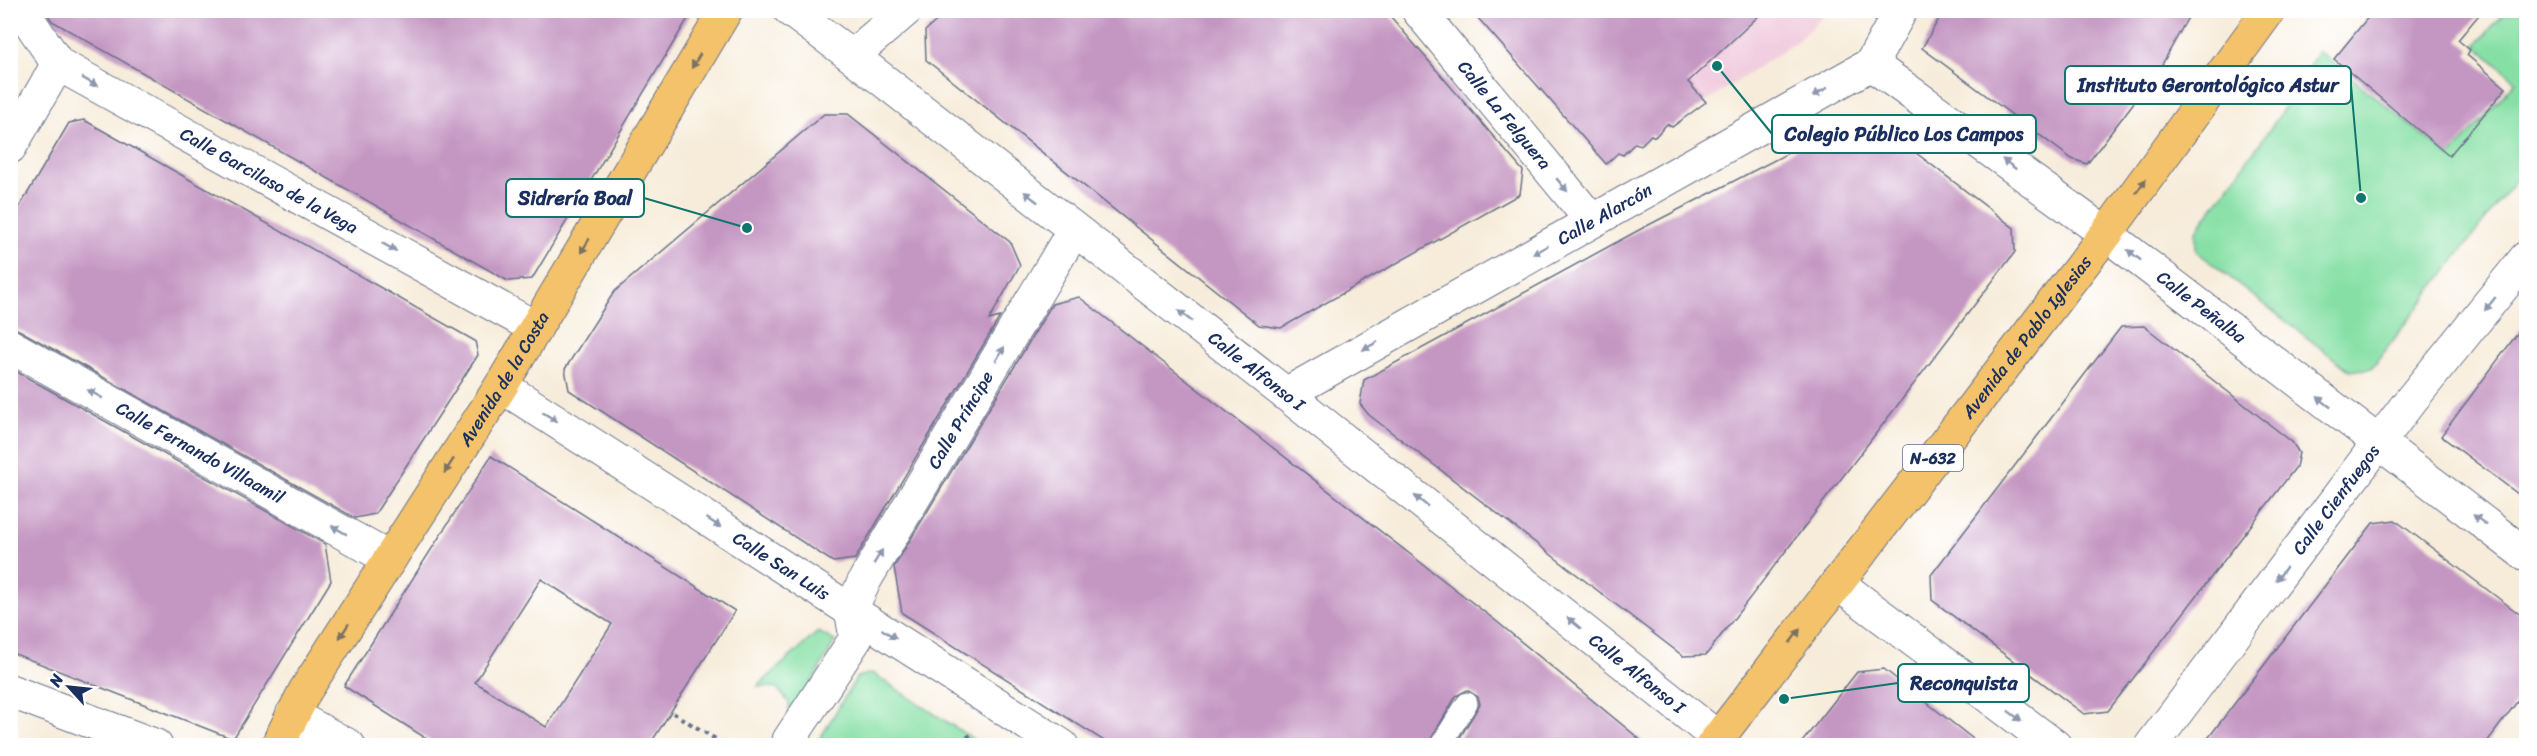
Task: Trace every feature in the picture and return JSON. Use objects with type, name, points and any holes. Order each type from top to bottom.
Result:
[{"type":"main road","name":"Avenida de la Costa","points":[[278,746],[291,715],[501,386],[726,10]]},
{"type":"main road","name":"Avenida de Pablo Iglesias","points":[[1715,742],[2106,234],[2269,10]]},
{"type":"street","name":"Calle Garcilaso de la Vega","points":[[22,10],[58,64],[536,328]]},
{"type":"street","name":"Calle Alfonso I","points":[[790,10],[1286,394],[1715,742]]},
{"type":"street","points":[[852,56],[906,10]]},
{"type":"street","name":"Calle La Felguera","points":[[1418,10],[1592,221]]},
{"type":"street","points":[[1871,64],[1901,10]]},
{"type":"street","points":[[10,147],[58,64]]},
{"type":"street","name":"Calle Alarcón","points":[[1286,394],[1871,64]]},
{"type":"street","name":"Calle Peñalba","points":[[1871,64],[2106,234],[2526,555]]},
{"type":"street","name":"Calle Príncipe","points":[[851,609],[866,578],[1074,230]]},
{"type":"street","name":"Calle Cienfuegos","points":[[2151,746],[2379,444],[2526,258]]},
{"type":"street","name":"Calle Fernando Villaamil","points":[[10,346],[390,559]]},
{"type":"street","name":"Calle San Luis","points":[[501,386],[1062,746]]},
{"type":"street","points":[[1837,584],[2055,746]]},
{"type":"street","points":[[789,740],[856,638],[851,609]]},
{"type":"street","points":[[10,691],[156,746]]},
{"type":"street","points":[[291,715],[349,746]]},
{"type":"lane","points":[[1440,746],[1467,703]]},
{"type":"path","points":[[673,713],[727,746]]},
{"type":"path","points":[[951,746],[979,731]]},
{"type":"shaded area","points":[[1622,11],[1828,11],[1796,42],[1706,102]]},
{"type":"green space","points":[[2505,11],[2526,11],[2526,166],[2372,368],[2350,371],[2196,251],[2196,231],[2278,118],[2318,51],[2450,157],[2516,81],[2476,46]]},
{"type":"green space","points":[[818,632],[835,641],[788,725],[789,703],[777,688],[758,686]]},
{"type":"green space","points":[[872,673],[982,745],[816,745],[857,677]]},
{"type":"building","points":[[45,10],[693,10],[532,279],[508,281],[52,21]]},
{"type":"building","points":[[949,10],[1385,10],[1523,171],[1520,194],[1281,328],[1259,325],[926,60],[925,31]]},
{"type":"building","points":[[1471,10],[1765,10],[1688,82],[1706,102],[1672,127],[1667,124],[1655,137],[1651,135],[1641,145],[1635,143],[1623,155],[1618,153],[1606,164]]},
{"type":"building","points":[[1944,10],[2192,10],[2160,68],[2087,164],[2072,159],[1922,48]]},
{"type":"building","points":[[2374,10],[2483,10],[2458,40],[2470,50],[2467,55],[2506,88],[2449,156],[2334,59]]},
{"type":"building","points":[[824,114],[848,114],[1010,242],[1020,265],[989,320],[1000,317],[855,559],[833,562],[569,390],[565,369],[614,292]]},
{"type":"building","points":[[1858,117],[1869,117],[2014,228],[2015,252],[1706,655],[1683,656],[1369,415],[1360,404],[1364,380],[1639,230]]},
{"type":"building","points":[[84,120],[475,341],[478,355],[375,514],[355,518],[10,327],[10,223],[69,123]]},
{"type":"building","points":[[1079,297],[1496,621],[1648,746],[1455,746],[1480,704],[1478,697],[1467,690],[1456,696],[1427,746],[1112,746],[902,613],[894,567],[1052,304]]},
{"type":"building","points":[[2526,322],[2526,500],[2441,436]]},
{"type":"building","points":[[2144,326],[2292,442],[2299,453],[2296,467],[2108,711],[2084,714],[1932,600],[1931,575],[2121,327]]},
{"type":"building","points":[[10,368],[325,544],[331,581],[233,739],[10,652]]},
{"type":"building","points":[[491,456],[735,611],[649,746],[438,746],[344,686]],"holes":[[[541,579],[612,624],[546,727],[475,682]]]},
{"type":"building","points":[[2395,520],[2526,619],[2526,690],[2484,746],[2202,746],[2373,523]]},
{"type":"building","points":[[1884,669],[1982,746],[1799,746],[1857,672]]},
{"type":"place","name":"Colegio Público Los Campos","points":[[1717,66]]},
{"type":"place","name":"Instituto Gerontológico Astur","points":[[2361,198]]},
{"type":"place","name":"Sidrería Boal","points":[[747,228]]},
{"type":"place","name":"Reconquista","points":[[1784,699]]}]
